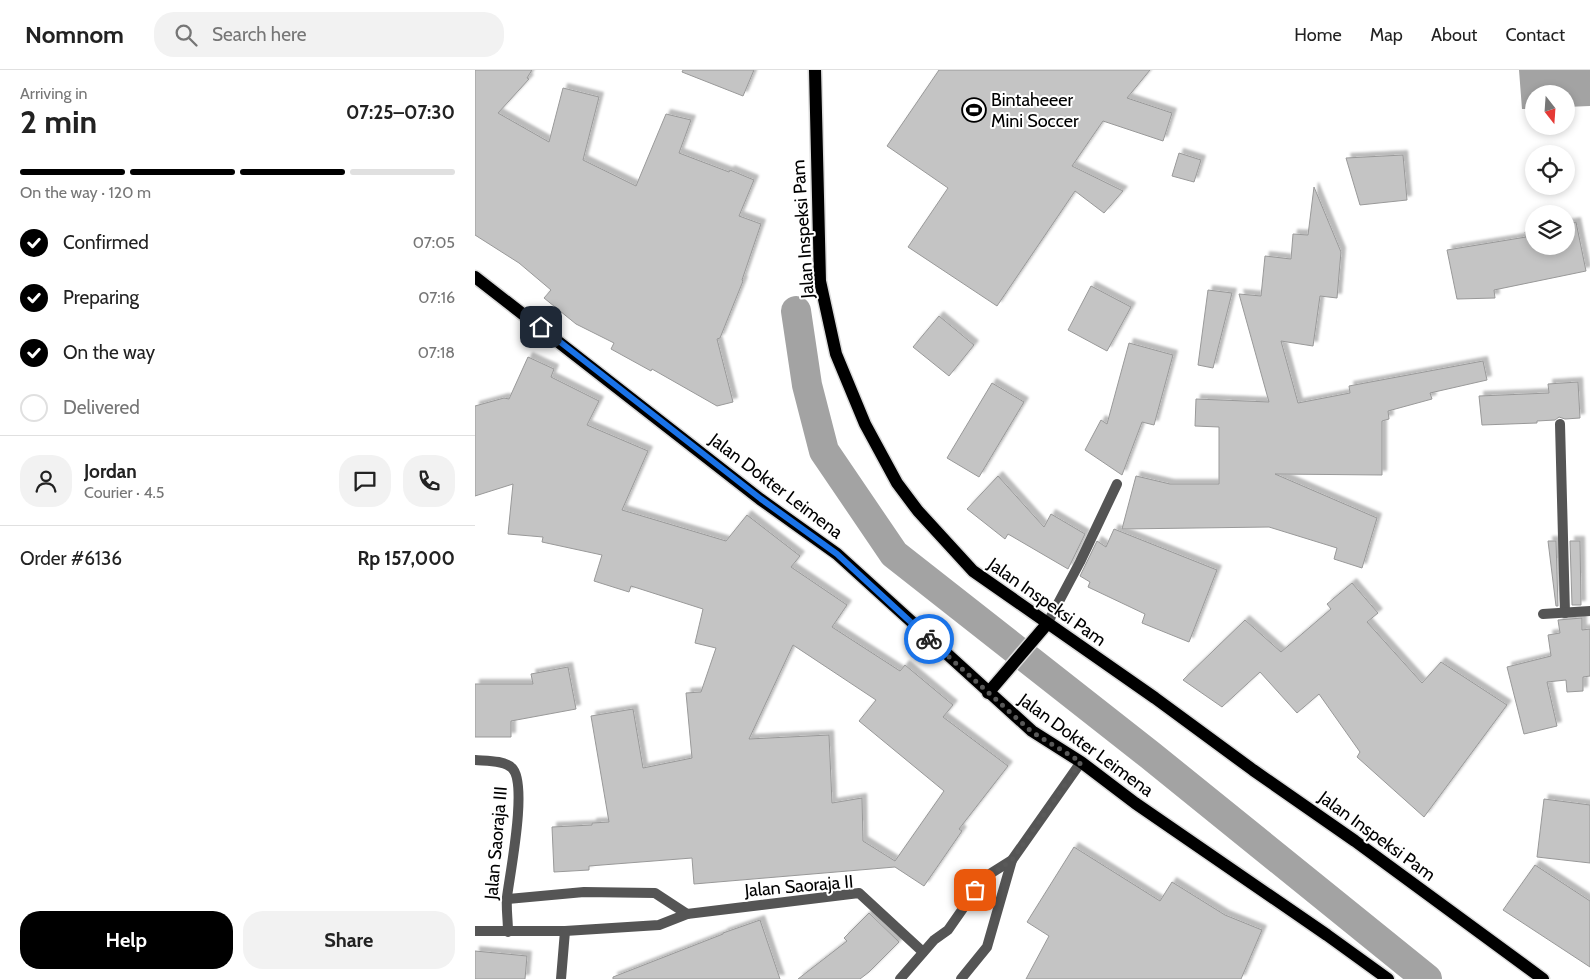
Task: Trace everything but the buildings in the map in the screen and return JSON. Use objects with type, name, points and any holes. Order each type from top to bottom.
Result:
[{"type":"main road","name":"Jalan Inspeksi Pam","points":[[815,70],[820,281],[836,354],[865,424],[897,483],[918,511],[973,571],[1355,841],[1543,979]]},
{"type":"main road","name":"Jalan Dokter Leimena","points":[[475,277],[761,499],[837,554],[1032,732],[1081,762],[1135,803],[1388,979]]},
{"type":"main road","points":[[988,693],[1047,624]]},
{"type":"street","points":[[1559,424],[1565,612]]},
{"type":"street","points":[[1047,624],[1117,484]]},
{"type":"street","points":[[1543,614],[1590,611]]},
{"type":"street","name":"Jalan Saoraja III","points":[[475,760],[504,763],[511,766],[518,778],[516,836],[507,899],[509,932]]},
{"type":"street","points":[[961,979],[987,947],[1012,860],[1081,762]]},
{"type":"street","points":[[900,979],[934,940],[948,930],[985,878],[1012,860]]},
{"type":"street","points":[[507,899],[584,892],[655,893],[687,914]]},
{"type":"street","name":"Jalan Saoraja II","points":[[475,931],[565,931],[659,925],[687,914],[859,893],[923,952]]},
{"type":"street","points":[[561,979],[565,931]]},
{"type":"shaded area","points":[[1519,70],[1590,70],[1590,106],[1575,107],[1575,85],[1525,85],[1525,109],[1522,109]]},
{"type":"waterway","points":[[796,311],[807,385],[824,451],[894,554],[1150,755],[1427,979]]},
{"type":"way so far","points":[[929,639],[1032,732],[1081,762],[1012,860],[985,878],[975,890]]},
{"type":"place","name":"Bintaheeer Mini Soccer","points":[[974,110]]},
{"type":"route","points":[[541,327],[761,499],[837,554],[929,639]]}]
